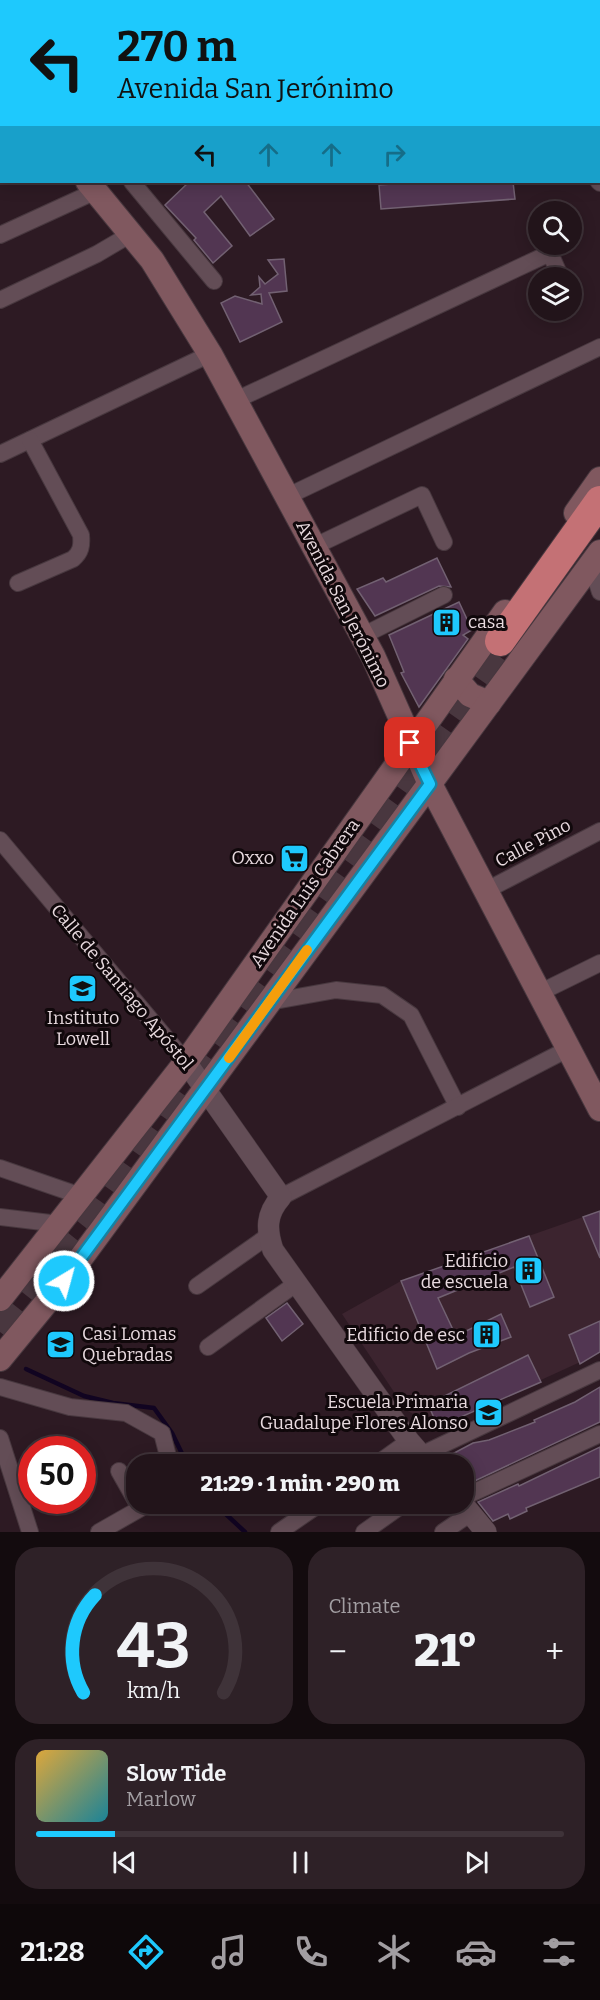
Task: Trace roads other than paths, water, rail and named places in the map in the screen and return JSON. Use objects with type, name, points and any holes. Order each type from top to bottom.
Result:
[{"type":"highway","points":[[600,501],[509,646],[600,536]]},
{"type":"main road","name":"Avenida San Jerónimo","points":[[92,186],[152,260],[236,400],[362,636],[430,784],[600,1109]]},
{"type":"main road","name":"Avenida Luis Cabrera","points":[[0,1299],[186,1062],[410,743],[600,479]]},
{"type":"main road","name":"Avenida Luis Cabrera","points":[[0,1359],[64,1281],[596,558]]},
{"type":"main road","points":[[456,679],[470,694],[489,703]]},
{"type":"main road","points":[[381,784],[399,793],[409,811]]},
{"type":"street","points":[[133,183],[214,281]]},
{"type":"street","points":[[0,235],[92,186]]},
{"type":"street","points":[[0,300],[97,254],[130,234]]},
{"type":"street","points":[[236,400],[550,253],[556,267]]},
{"type":"street","points":[[288,496],[600,347]]},
{"type":"street","points":[[0,454],[210,354]]},
{"type":"street","points":[[18,583],[73,559],[79,554],[82,545],[81,536],[30,440]]},
{"type":"street","points":[[315,546],[422,495],[444,542]]},
{"type":"street","points":[[596,558],[600,592]]},
{"type":"street","points":[[362,636],[444,595]]},
{"type":"street","name":"Calle Pino","points":[[485,891],[600,831]]},
{"type":"street","name":"Calle de Santiago Apóstol","points":[[0,840],[186,1062],[282,1197]]},
{"type":"street","points":[[539,993],[600,963]]},
{"type":"street","points":[[269,1002],[336,990],[382,995],[411,1015],[458,1107]]},
{"type":"street","points":[[568,1049],[282,1197],[272,1207],[268,1221],[268,1236],[273,1250],[419,1453],[600,1370]]},
{"type":"street","points":[[0,1168],[81,1196]]},
{"type":"street","points":[[0,1217],[59,1224]]},
{"type":"street","points":[[197,1286],[268,1236]]},
{"type":"street","points":[[208,1347],[297,1284]]},
{"type":"street","points":[[0,1387],[70,1407],[126,1413],[162,1433],[167,1454]]},
{"type":"street","points":[[474,1500],[600,1434]]},
{"type":"street","points":[[0,1438],[30,1532]]},
{"type":"street","points":[[118,1471],[126,1482]]},
{"type":"street","points":[[99,1532],[126,1514]]},
{"type":"street","points":[[279,1532],[305,1514]]},
{"type":"street","points":[[364,1532],[389,1514]]},
{"type":"street","points":[[443,1532],[458,1514]]},
{"type":"street","points":[[473,1514],[486,1532]]},
{"type":"waterway","points":[[26,1369],[84,1396],[113,1403],[154,1408],[172,1433],[182,1454]]},
{"type":"waterway","points":[[226,1514],[245,1532]]},
{"type":"tunnel","points":[[0,1332],[93,1215],[500,641]]},
{"type":"place","name":"casa","points":[[447,622]]},
{"type":"place","name":"Oxxo","points":[[295,858]]},
{"type":"place","name":"Instituto Lowell","points":[[83,989]]},
{"type":"place","name":"Edificio de escuela","points":[[529,1271]]},
{"type":"place","name":"Edificio de esc","points":[[486,1335]]},
{"type":"place","name":"Casi Lomas Quebradas","points":[[61,1344]]},
{"type":"place","name":"Escuela Primaria Guadalupe Flores Alonso","points":[[489,1412]]}]
